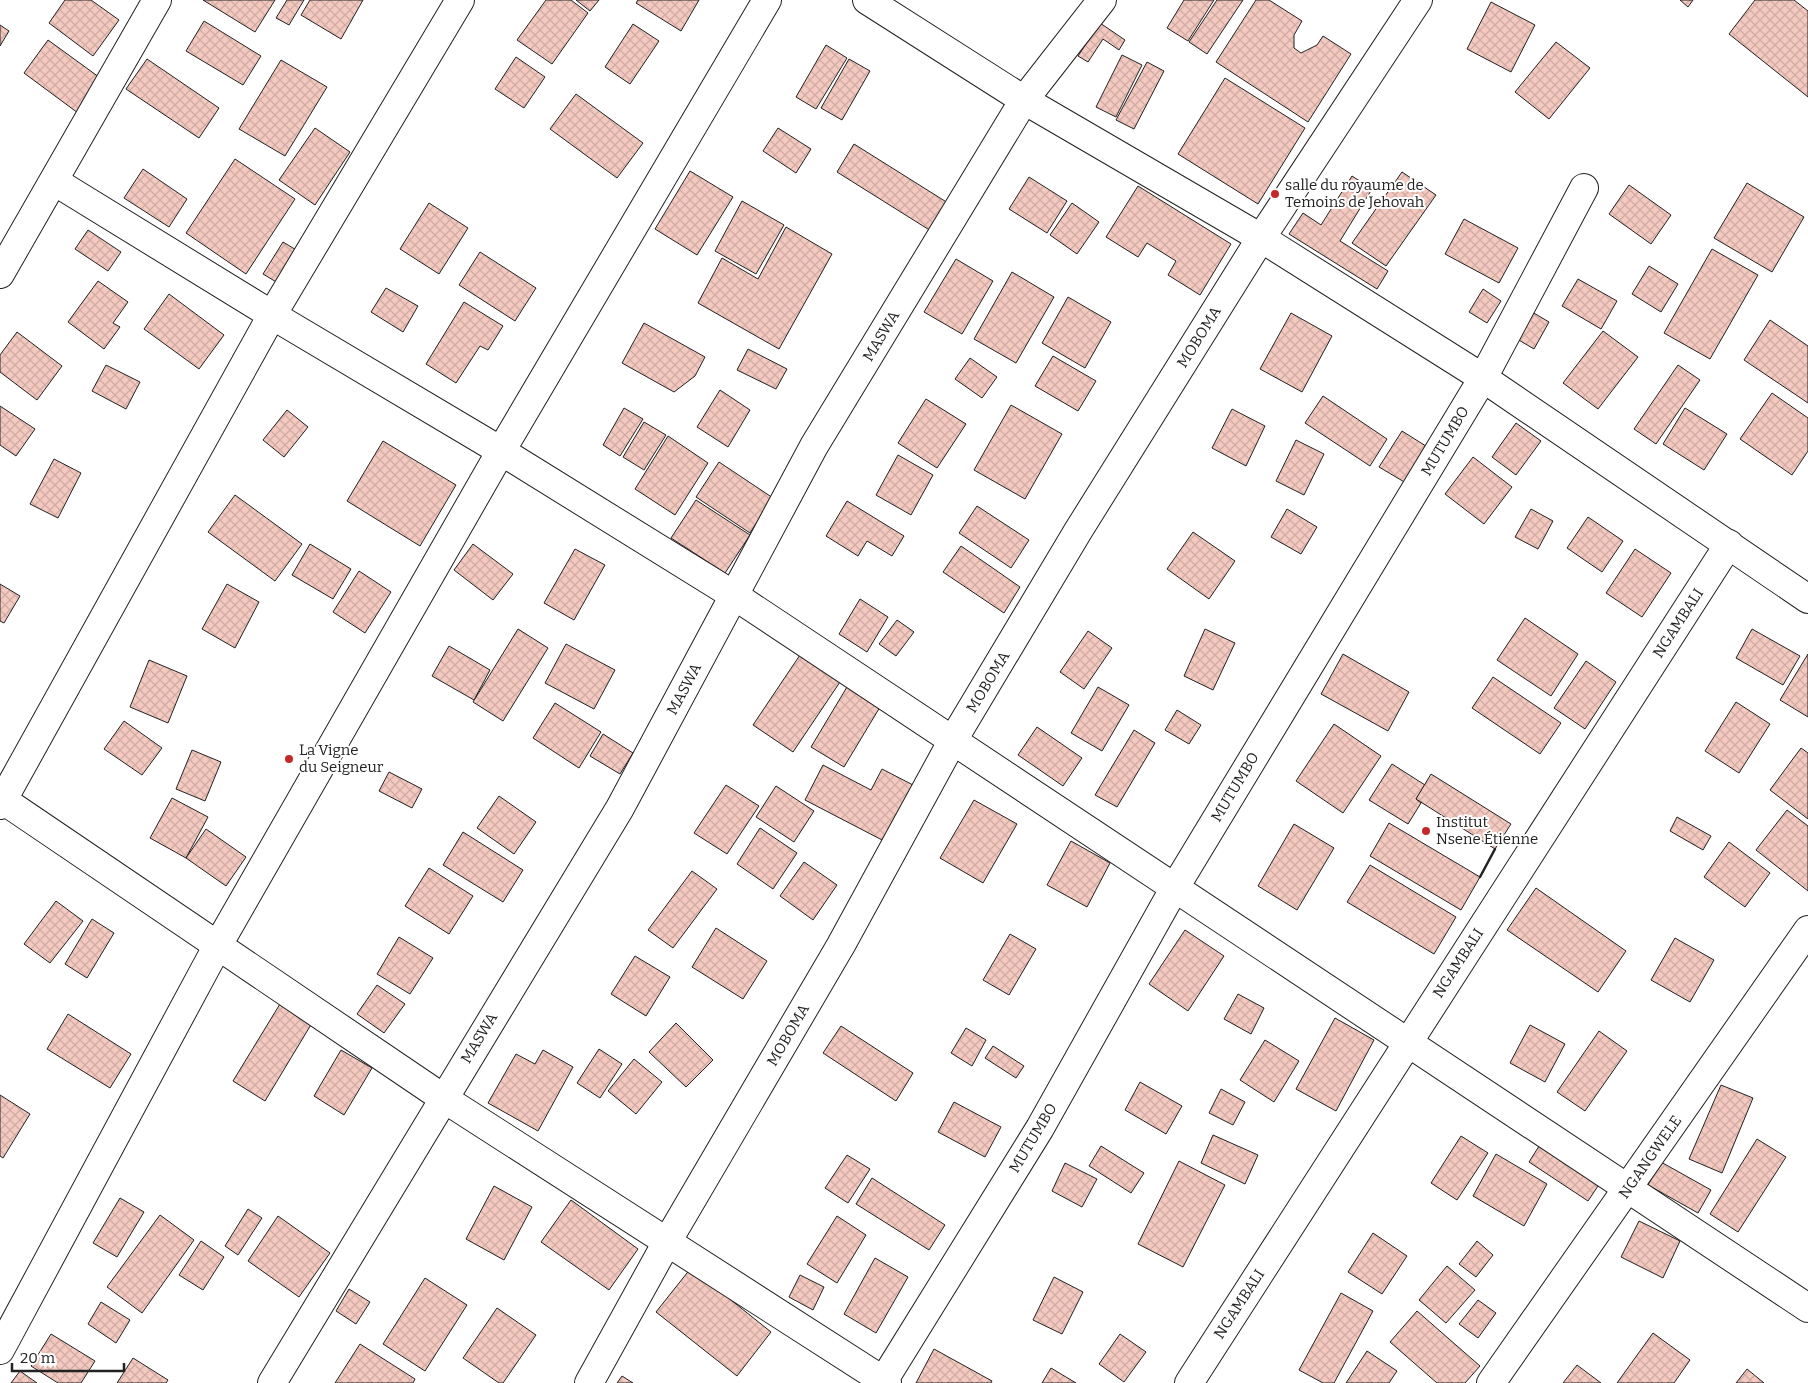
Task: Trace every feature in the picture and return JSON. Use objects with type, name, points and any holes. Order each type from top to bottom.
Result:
[{"type":"street","points":[[0,274],[157,0]]},
{"type":"street","points":[[460,0],[272,316],[1,801],[218,945],[443,1098],[884,1382]]},
{"type":"street","points":[[0,1350],[218,945],[501,451],[767,0]]},
{"type":"street","points":[[867,0],[1024,100],[1261,238],[1483,378],[1808,599]]},
{"type":"street","name":"MASWA","points":[[272,1383],[620,808],[802,468],[1024,100],[1102,0]]},
{"type":"street","name":"MOBOMA","points":[[589,1383],[667,1242],[841,945],[953,740],[1078,531],[1261,238],[1418,0]]},
{"type":"street","points":[[54,182],[272,316],[501,451],[735,596],[1627,1190],[1808,1308]]},
{"type":"street","name":"MUTUMBO","points":[[884,1382],[1040,1128],[1174,889],[1483,378],[1584,188]]},
{"type":"street","name":"NGAMBALI","points":[[1189,1383],[1729,544]]},
{"type":"street","name":"NGANGWELE","points":[[1491,1383],[1808,930]]},
{"type":"building","points":[[65,0],[91,0],[119,20],[93,56],[49,23]]},
{"type":"building","points":[[203,0],[275,0],[255,32]]},
{"type":"building","points":[[287,0],[304,0],[289,25],[276,18]]},
{"type":"building","points":[[310,0],[363,0],[341,39],[301,15]]},
{"type":"building","points":[[546,0],[571,0],[588,13],[552,64],[517,40]]},
{"type":"building","points":[[576,0],[599,0],[590,11]]},
{"type":"building","points":[[638,0],[699,0],[681,31],[636,3]]},
{"type":"building","points":[[1184,0],[1214,0],[1188,41],[1167,28]]},
{"type":"building","points":[[1217,0],[1243,0],[1207,54],[1189,42]]},
{"type":"building","points":[[1256,0],[1269,0],[1302,21],[1294,35],[1294,48],[1301,53],[1317,45],[1323,36],[1351,54],[1308,122],[1216,62]]},
{"type":"building","points":[[1680,0],[1693,0],[1688,7]]},
{"type":"building","points":[[1755,0],[1794,0],[1808,11],[1808,97],[1729,34]]},
{"type":"building","points":[[1491,2],[1535,25],[1511,72],[1467,49]]},
{"type":"building","points":[[204,21],[261,56],[243,85],[186,51]]},
{"type":"building","points":[[1100,23],[1125,40],[1119,50],[1103,39],[1088,62],[1078,56]]},
{"type":"building","points":[[633,24],[659,41],[630,84],[605,67]]},
{"type":"building","points":[[0,25],[9,31],[0,46]]},
{"type":"building","points":[[48,40],[103,80],[78,113],[24,73]]},
{"type":"building","points":[[1556,42],[1590,68],[1549,119],[1515,92]]},
{"type":"building","points":[[826,45],[847,58],[816,109],[796,97]]},
{"type":"building","points":[[1122,55],[1142,65],[1116,117],[1096,107]]},
{"type":"building","points":[[516,57],[545,77],[524,108],[495,89]]},
{"type":"building","points":[[147,59],[219,108],[199,138],[126,89]]},
{"type":"building","points":[[849,59],[870,71],[842,120],[821,108]]},
{"type":"building","points":[[281,60],[327,87],[285,156],[239,129]]},
{"type":"building","points":[[1147,62],[1164,71],[1134,129],[1116,120]]},
{"type":"building","points":[[1225,78],[1305,128],[1258,204],[1178,154]]},
{"type":"building","points":[[576,94],[643,143],[617,178],[550,129]]},
{"type":"building","points":[[315,128],[350,152],[315,205],[279,180]]},
{"type":"building","points":[[778,128],[811,149],[796,173],[763,151]]},
{"type":"building","points":[[854,144],[948,203],[931,231],[837,172]]},
{"type":"building","points":[[235,159],[295,199],[246,274],[186,233]]},
{"type":"building","points":[[143,169],[187,199],[169,227],[124,198]]},
{"type":"building","points":[[690,171],[733,197],[697,255],[655,229]]},
{"type":"building","points":[[1402,172],[1436,195],[1386,266],[1352,243]]},
{"type":"building","points":[[1352,176],[1372,189],[1340,241],[1388,271],[1377,289],[1289,234],[1303,213],[1321,225]]},
{"type":"building","points":[[1029,177],[1067,201],[1047,233],[1009,209]]},
{"type":"building","points":[[1747,183],[1804,217],[1772,272],[1714,238]]},
{"type":"building","points":[[1629,185],[1671,215],[1651,244],[1609,214]]},
{"type":"building","points":[[1138,186],[1231,244],[1200,295],[1168,275],[1176,261],[1147,243],[1138,257],[1106,237]]},
{"type":"building","points":[[742,201],[784,225],[756,274],[715,251]]},
{"type":"building","points":[[429,203],[468,228],[439,274],[400,249]]},
{"type":"building","points":[[1072,203],[1099,222],[1077,254],[1050,235]]},
{"type":"building","points":[[1464,219],[1518,248],[1499,283],[1445,254]]},
{"type":"building","points":[[786,227],[832,254],[779,349],[698,303],[722,258],[758,279]]},
{"type":"building","points":[[88,230],[121,252],[108,271],[75,249]]},
{"type":"building","points":[[283,242],[303,254],[283,286],[263,274]]},
{"type":"building","points":[[1712,249],[1758,275],[1710,359],[1664,333]]},
{"type":"building","points":[[480,252],[536,288],[515,321],[459,285]]},
{"type":"building","points":[[956,259],[993,281],[962,334],[924,312]]},
{"type":"building","points":[[1649,266],[1678,284],[1661,312],[1632,294]]},
{"type":"building","points":[[1012,272],[1054,297],[1016,363],[974,339]]},
{"type":"building","points":[[1578,279],[1617,301],[1601,329],[1562,306]]},
{"type":"building","points":[[98,281],[128,302],[113,323],[120,327],[104,349],[68,322]]},
{"type":"building","points":[[386,288],[418,306],[403,332],[371,312]]},
{"type":"building","points":[[1483,289],[1501,301],[1487,323],[1469,312]]},
{"type":"building","points":[[169,294],[224,335],[199,369],[144,329]]},
{"type":"building","points":[[1068,297],[1111,322],[1085,368],[1042,343]]},
{"type":"building","points":[[464,302],[503,326],[488,350],[480,346],[456,383],[426,364]]},
{"type":"building","points":[[1527,309],[1549,322],[1534,349],[1512,336]]},
{"type":"building","points":[[1291,313],[1332,336],[1302,392],[1260,369]]},
{"type":"building","points":[[1770,320],[1808,346],[1808,403],[1744,360]]},
{"type":"building","points":[[644,323],[705,357],[695,376],[674,392],[622,363]]},
{"type":"building","points":[[1603,331],[1638,357],[1598,409],[1563,383]]},
{"type":"building","points":[[17,332],[62,366],[37,400],[0,372],[0,355]]},
{"type":"building","points":[[748,349],[787,369],[776,389],[737,370]]},
{"type":"building","points":[[1053,356],[1096,381],[1078,411],[1035,386]]},
{"type":"building","points":[[970,358],[997,377],[982,398],[955,379]]},
{"type":"building","points":[[106,365],[140,382],[126,409],[92,391]]},
{"type":"building","points":[[1678,365],[1700,380],[1656,444],[1634,429]]},
{"type":"building","points":[[720,390],[750,410],[728,447],[697,427]]},
{"type":"building","points":[[1772,393],[1808,418],[1808,451],[1792,475],[1740,439]]},
{"type":"building","points":[[1323,396],[1387,439],[1370,466],[1305,423]]},
{"type":"building","points":[[926,399],[966,424],[937,468],[898,443]]},
{"type":"building","points":[[1011,405],[1062,434],[1025,499],[974,470]]},
{"type":"building","points":[[0,406],[35,429],[16,456],[0,445]]},
{"type":"building","points":[[624,408],[643,419],[620,456],[603,445]]},
{"type":"building","points":[[1685,408],[1727,434],[1704,470],[1663,444]]},
{"type":"building","points":[[1232,409],[1265,426],[1246,466],[1212,448]]},
{"type":"building","points":[[287,410],[308,427],[284,457],[263,440]]},
{"type":"building","points":[[644,422],[666,435],[644,470],[623,457]]},
{"type":"building","points":[[1516,423],[1541,441],[1516,475],[1492,457]]},
{"type":"building","points":[[1402,431],[1429,448],[1406,483],[1379,467]]},
{"type":"building","points":[[668,436],[708,463],[675,515],[635,489]]},
{"type":"building","points":[[1296,440],[1324,454],[1304,495],[1276,481]]},
{"type":"building","points":[[383,441],[456,485],[420,546],[347,501]]},
{"type":"building","points":[[898,455],[933,475],[911,515],[876,495]]},
{"type":"building","points":[[1473,457],[1512,487],[1484,524],[1445,494]]},
{"type":"building","points":[[54,459],[81,473],[58,518],[30,504]]},
{"type":"building","points":[[719,462],[773,498],[750,533],[696,497]]},
{"type":"building","points":[[235,495],[302,544],[275,581],[208,532]]},
{"type":"building","points":[[696,500],[750,535],[725,573],[671,538]]},
{"type":"building","points":[[847,501],[904,536],[892,556],[867,541],[858,556],[826,536]]},
{"type":"building","points":[[977,506],[1029,540],[1011,568],[959,533]]},
{"type":"building","points":[[1287,509],[1317,527],[1301,554],[1271,537]]},
{"type":"building","points":[[1531,509],[1553,521],[1538,549],[1515,537]]},
{"type":"building","points":[[1588,517],[1623,541],[1602,572],[1567,548]]},
{"type":"building","points":[[1193,532],[1235,561],[1209,599],[1167,569]]},
{"type":"building","points":[[310,544],[351,569],[333,599],[292,575]]},
{"type":"building","points":[[473,544],[513,574],[493,600],[454,570]]},
{"type":"building","points":[[961,546],[1020,587],[1004,613],[943,572]]},
{"type":"building","points":[[575,549],[605,565],[574,620],[544,603]]},
{"type":"building","points":[[1635,549],[1671,573],[1642,617],[1606,593]]},
{"type":"building","points":[[359,571],[391,592],[365,633],[333,612]]},
{"type":"building","points":[[0,584],[20,596],[4,623],[0,621]]},
{"type":"building","points":[[227,584],[259,602],[235,648],[202,629]]},
{"type":"building","points":[[860,599],[888,617],[867,652],[839,634]]},
{"type":"building","points":[[1525,618],[1578,654],[1551,696],[1497,660]]},
{"type":"building","points":[[897,620],[914,632],[896,656],[879,644]]},
{"type":"building","points":[[518,629],[548,648],[503,721],[473,702]]},
{"type":"building","points":[[1205,629],[1235,643],[1213,690],[1184,676]]},
{"type":"building","points":[[1752,629],[1800,656],[1783,685],[1736,658]]},
{"type":"building","points":[[1088,631],[1112,648],[1084,689],[1060,672]]},
{"type":"building","points":[[566,644],[615,670],[594,709],[545,683]]},
{"type":"building","points":[[449,646],[490,670],[474,700],[432,676]]},
{"type":"building","points":[[802,652],[842,679],[793,752],[753,725]]},
{"type":"building","points":[[1343,654],[1409,692],[1388,731],[1321,694]]},
{"type":"building","points":[[1808,654],[1808,717],[1780,700]]},
{"type":"building","points":[[149,660],[187,676],[168,723],[130,707]]},
{"type":"building","points":[[1586,661],[1616,682],[1585,729],[1554,708]]},
{"type":"building","points":[[1493,677],[1561,723],[1540,754],[1472,708]]},
{"type":"building","points":[[850,682],[883,702],[844,767],[811,747]]},
{"type":"building","points":[[1098,687],[1129,705],[1102,751],[1071,733]]},
{"type":"building","points":[[1736,702],[1770,724],[1739,773],[1705,751]]},
{"type":"building","points":[[555,703],[601,732],[579,768],[533,738]]},
{"type":"building","points":[[1177,710],[1201,725],[1189,744],[1165,730]]},
{"type":"building","points":[[124,721],[162,748],[142,775],[104,749]]},
{"type":"building","points":[[1334,724],[1381,756],[1343,813],[1296,781]]},
{"type":"building","points":[[1037,727],[1082,758],[1063,786],[1018,755]]},
{"type":"building","points":[[1134,730],[1155,743],[1117,807],[1095,795]]},
{"type":"building","points":[[603,734],[633,753],[620,774],[590,756]]},
{"type":"building","points":[[1801,748],[1808,753],[1808,819],[1770,790]]},
{"type":"building","points":[[192,750],[221,762],[205,801],[176,789]]},
{"type":"building","points":[[1392,764],[1425,785],[1416,799],[1421,803],[1408,824],[1369,800]]},
{"type":"building","points":[[823,765],[871,790],[882,769],[913,785],[884,841],[805,800]]},
{"type":"building","points":[[389,772],[422,789],[412,808],[379,791]]},
{"type":"building","points":[[1431,774],[1511,824],[1495,849],[1416,799]]},
{"type":"building","points":[[726,785],[759,806],[727,854],[694,833]]},
{"type":"building","points":[[776,786],[814,811],[794,842],[756,817]]},
{"type":"building","points":[[499,796],[536,822],[514,854],[477,828]]},
{"type":"building","points":[[172,798],[208,817],[186,858],[150,838]]},
{"type":"building","points":[[974,800],[1017,824],[983,883],[940,858]]},
{"type":"building","points":[[1787,810],[1808,826],[1808,891],[1756,850]]},
{"type":"building","points":[[1677,817],[1711,836],[1703,850],[1670,831]]},
{"type":"building","points":[[1389,823],[1480,877],[1461,910],[1370,856]]},
{"type":"building","points":[[1294,824],[1334,848],[1297,910],[1258,886]]},
{"type":"building","points":[[760,828],[797,853],[773,889],[737,864]]},
{"type":"building","points":[[206,829],[246,857],[226,886],[186,858]]},
{"type":"building","points":[[463,832],[523,870],[503,902],[443,865]]},
{"type":"building","points":[[1071,841],[1110,863],[1087,907],[1047,885]]},
{"type":"building","points":[[1729,842],[1770,873],[1745,907],[1704,877]]},
{"type":"building","points":[[804,862],[837,885],[813,920],[780,896]]},
{"type":"building","points":[[1370,865],[1456,917],[1434,954],[1347,902]]},
{"type":"building","points":[[429,868],[473,896],[449,934],[405,906]]},
{"type":"building","points":[[692,871],[717,889],[673,948],[648,930]]},
{"type":"building","points":[[1536,888],[1626,951],[1598,992],[1507,930]]},
{"type":"building","points":[[56,901],[83,921],[50,963],[24,944]]},
{"type":"building","points":[[92,919],[114,933],[87,978],[65,964]]},
{"type":"building","points":[[716,928],[767,961],[743,999],[692,967]]},
{"type":"building","points":[[1185,930],[1224,956],[1188,1011],[1149,984]]},
{"type":"building","points":[[1010,934],[1036,949],[1009,995],[983,980]]},
{"type":"building","points":[[399,937],[433,958],[410,994],[377,974]]},
{"type":"building","points":[[1675,938],[1714,960],[1690,1002],[1651,980]]},
{"type":"building","points":[[635,956],[670,977],[646,1016],[611,994]]},
{"type":"building","points":[[377,985],[405,1004],[384,1033],[357,1014]]},
{"type":"building","points":[[1238,994],[1264,1008],[1251,1034],[1224,1019]]},
{"type":"building","points":[[280,1004],[312,1023],[265,1101],[233,1081]]},
{"type":"building","points":[[68,1014],[131,1054],[110,1088],[47,1049]]},
{"type":"building","points":[[1335,1018],[1374,1040],[1336,1111],[1296,1089]]},
{"type":"building","points":[[676,1023],[713,1060],[686,1087],[649,1052]]},
{"type":"building","points":[[1530,1025],[1565,1044],[1545,1082],[1510,1063]]},
{"type":"building","points":[[841,1026],[913,1073],[896,1101],[823,1053]]},
{"type":"building","points":[[966,1028],[986,1040],[972,1066],[951,1053]]},
{"type":"building","points":[[1599,1031],[1627,1051],[1585,1111],[1557,1092]]},
{"type":"building","points":[[1265,1040],[1299,1061],[1274,1102],[1240,1080]]},
{"type":"building","points":[[993,1046],[1024,1066],[1016,1078],[985,1058]]},
{"type":"building","points":[[599,1049],[622,1064],[600,1098],[577,1083]]},
{"type":"building","points":[[341,1050],[372,1068],[344,1115],[314,1096]]},
{"type":"building","points":[[543,1050],[573,1067],[538,1131],[488,1103],[516,1054],[535,1064]]},
{"type":"building","points":[[634,1059],[662,1082],[636,1114],[608,1091]]},
{"type":"building","points":[[1140,1082],[1182,1106],[1166,1134],[1125,1110]]},
{"type":"building","points":[[1721,1085],[1753,1098],[1722,1173],[1689,1159]]},
{"type":"building","points":[[1221,1089],[1245,1102],[1233,1125],[1209,1113]]},
{"type":"building","points":[[0,1095],[30,1114],[3,1158],[0,1156]]},
{"type":"building","points":[[954,1102],[1001,1127],[985,1157],[938,1132]]},
{"type":"building","points":[[1213,1135],[1258,1155],[1245,1184],[1201,1163]]},
{"type":"building","points":[[1461,1136],[1488,1153],[1457,1200],[1431,1183]]},
{"type":"building","points":[[1757,1139],[1786,1157],[1738,1232],[1710,1214]]},
{"type":"building","points":[[1541,1143],[1600,1183],[1588,1201],[1529,1162]]},
{"type":"building","points":[[1101,1146],[1144,1173],[1131,1193],[1089,1166]]},
{"type":"building","points":[[1496,1154],[1547,1184],[1524,1226],[1473,1196]]},
{"type":"building","points":[[847,1155],[870,1169],[848,1203],[825,1188]]},
{"type":"building","points":[[1179,1161],[1225,1185],[1183,1267],[1138,1244]]},
{"type":"building","points":[[1661,1162],[1711,1190],[1698,1213],[1648,1185]]},
{"type":"building","points":[[1065,1163],[1097,1179],[1082,1207],[1052,1191]]},
{"type":"building","points":[[872,1178],[945,1225],[929,1250],[856,1204]]},
{"type":"building","points":[[494,1186],[532,1207],[504,1260],[466,1239]]},
{"type":"building","points":[[120,1198],[144,1212],[117,1257],[93,1243]]},
{"type":"building","points":[[571,1200],[638,1249],[609,1290],[541,1242]]},
{"type":"building","points":[[248,1209],[262,1218],[238,1255],[225,1246]]},
{"type":"building","points":[[160,1215],[194,1240],[142,1313],[107,1287]]},
{"type":"building","points":[[278,1216],[330,1253],[299,1297],[248,1261]]},
{"type":"building","points":[[837,1216],[866,1235],[837,1283],[807,1264]]},
{"type":"building","points":[[1639,1221],[1680,1241],[1663,1278],[1621,1257]]},
{"type":"building","points":[[1373,1233],[1407,1256],[1382,1294],[1348,1272]]},
{"type":"building","points":[[201,1241],[224,1257],[203,1290],[179,1275]]},
{"type":"building","points":[[1477,1241],[1493,1255],[1476,1277],[1459,1264]]},
{"type":"building","points":[[875,1258],[908,1277],[876,1333],[844,1314]]},
{"type":"building","points":[[1447,1266],[1475,1290],[1446,1323],[1419,1300]]},
{"type":"building","points":[[691,1268],[771,1332],[737,1376],[656,1312]]},
{"type":"building","points":[[800,1275],[824,1287],[813,1310],[789,1297]]},
{"type":"building","points":[[1054,1277],[1083,1292],[1062,1334],[1033,1320]]},
{"type":"building","points":[[425,1278],[467,1305],[425,1371],[383,1344]]},
{"type":"building","points":[[349,1289],[370,1302],[356,1324],[336,1311]]},
{"type":"building","points":[[1341,1293],[1373,1311],[1334,1383],[1323,1383],[1299,1370]]},
{"type":"building","points":[[1478,1300],[1496,1313],[1478,1338],[1459,1324]]},
{"type":"building","points":[[101,1302],[130,1320],[116,1343],[88,1324]]},
{"type":"building","points":[[497,1308],[536,1335],[503,1383],[499,1383],[463,1358]]},
{"type":"building","points":[[1417,1311],[1480,1366],[1465,1383],[1437,1383],[1390,1342]]},
{"type":"building","points":[[1653,1333],[1690,1360],[1674,1383],[1617,1383]]},
{"type":"building","points":[[51,1334],[95,1361],[81,1383],[58,1383],[31,1366]]},
{"type":"building","points":[[1120,1334],[1146,1352],[1124,1382],[1099,1364]]},
{"type":"building","points":[[360,1344],[415,1379],[413,1383],[335,1383]]},
{"type":"building","points":[[934,1349],[992,1381],[991,1383],[916,1383]]},
{"type":"building","points":[[1367,1351],[1397,1371],[1389,1383],[1346,1383]]},
{"type":"building","points":[[133,1358],[168,1380],[166,1383],[117,1383]]},
{"type":"building","points":[[1577,1365],[1601,1383],[1563,1383]]},
{"type":"building","points":[[1051,1368],[1076,1383],[1042,1383]]},
{"type":"building","points":[[1747,1369],[1764,1383],[1736,1383]]},
{"type":"building","points":[[20,1371],[37,1383],[11,1383]]},
{"type":"building","points":[[622,1376],[633,1383],[617,1383]]},
{"type":"wall","points":[[1480,877],[1495,849]]},
{"type":"place","name":"salle du royaume de Temoins de Jehovah","points":[[1275,194]]},
{"type":"place","name":"La Vigne du Seigneur","points":[[289,759]]},
{"type":"place","name":"Institut Nsene Étienne","points":[[1426,831]]}]
